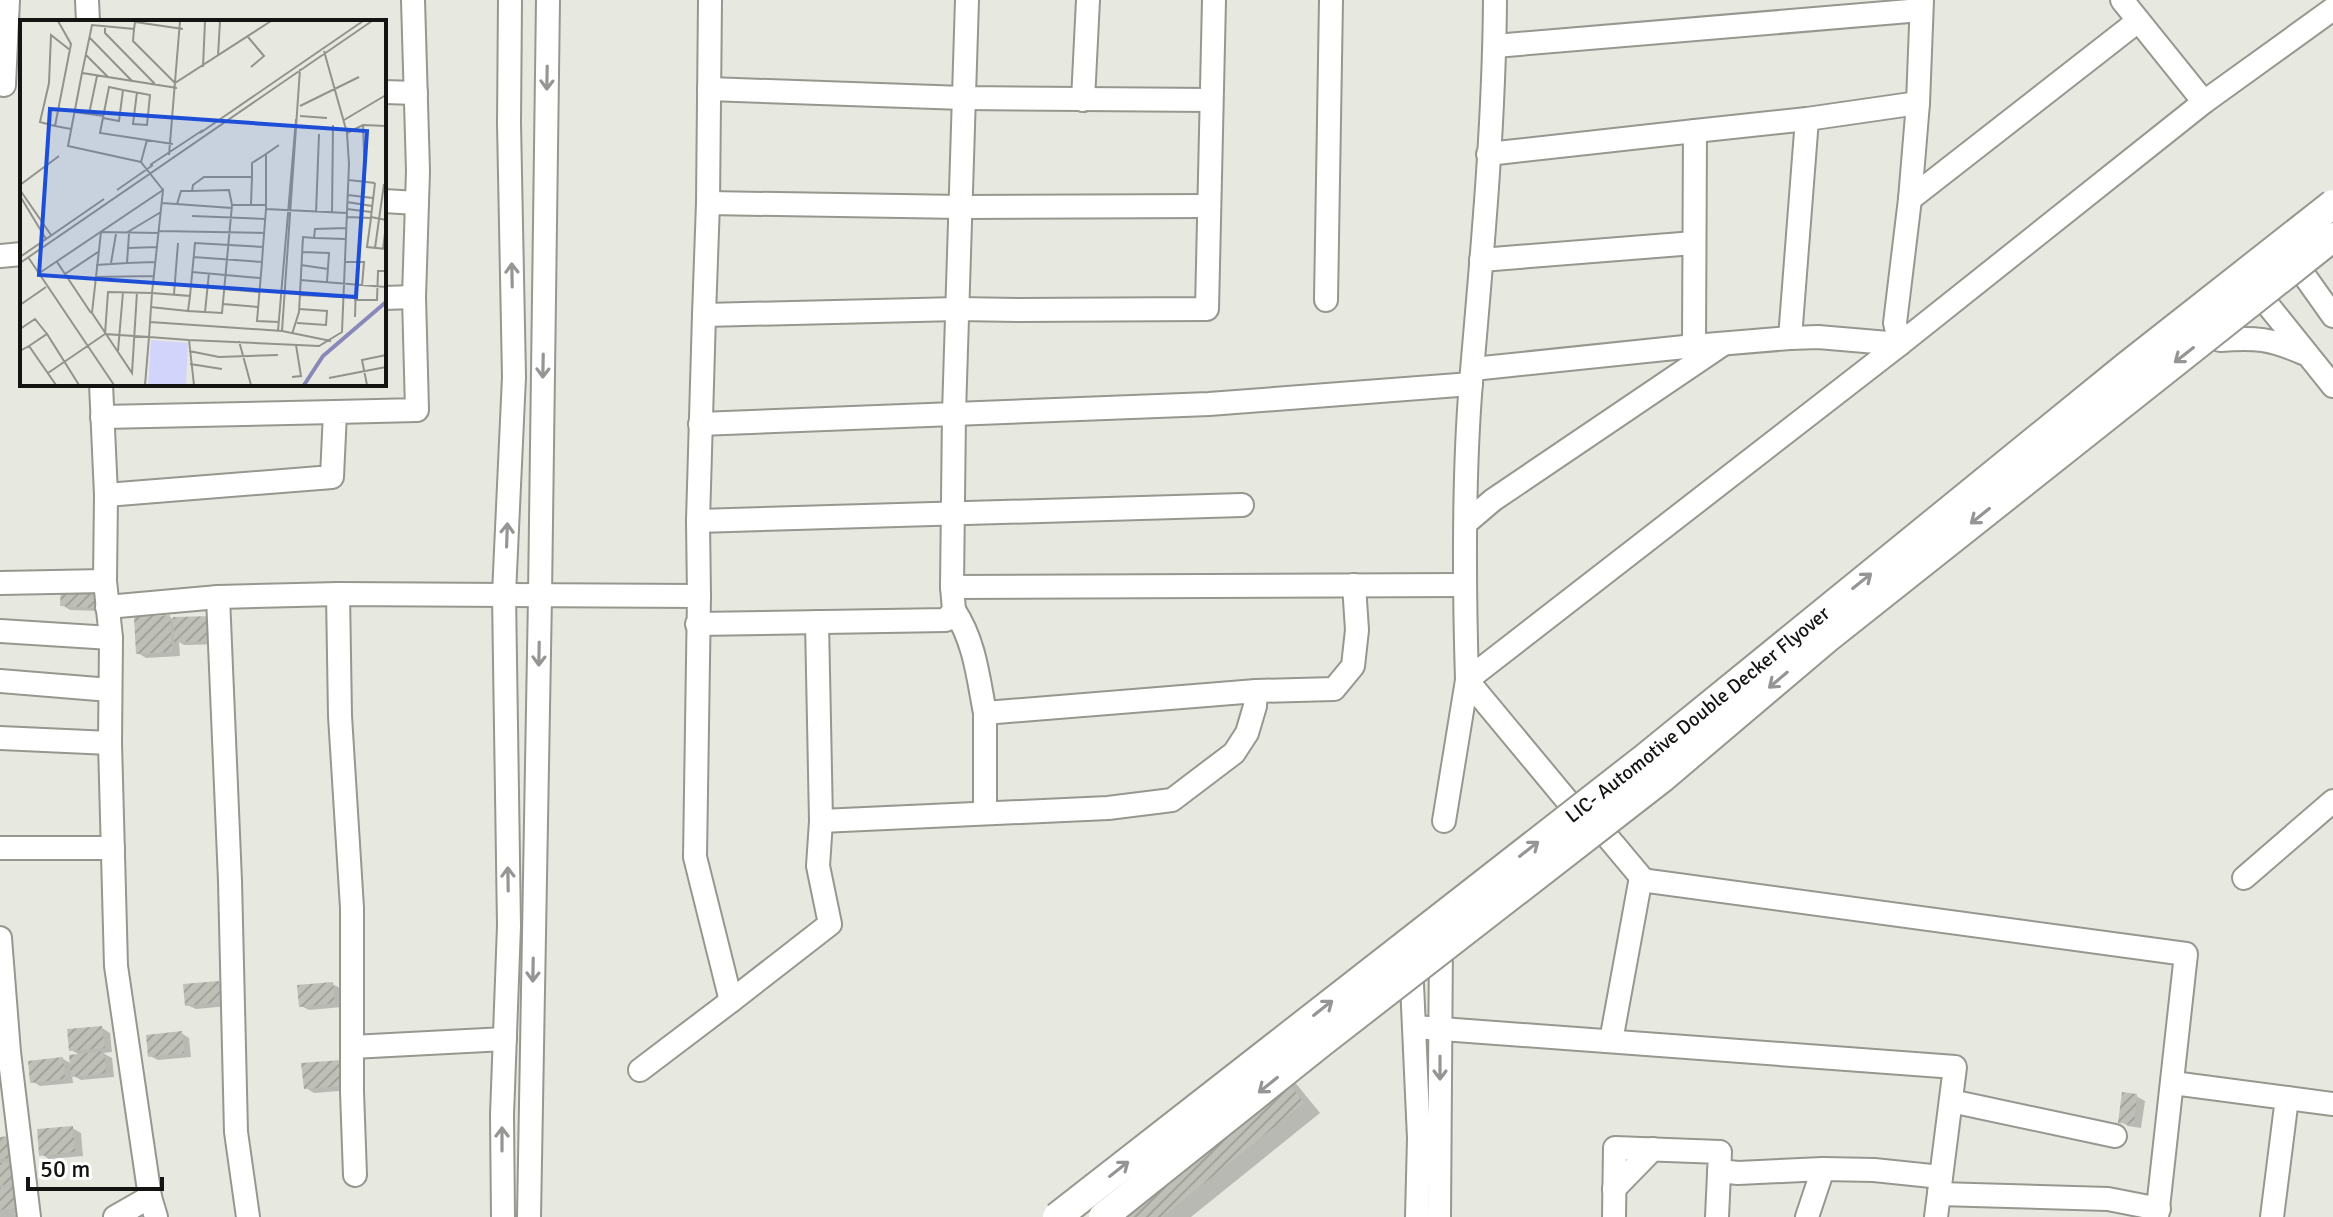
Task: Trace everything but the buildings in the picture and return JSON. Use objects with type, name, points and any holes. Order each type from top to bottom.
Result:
[{"type":"main road","name":"LIC- Automotive Double Decker Flyover","points":[[1057,1217],[1645,758],[2103,385],[2333,204]]},
{"type":"main road","name":"LIC- Automotive Double Decker Flyover","points":[[1103,1217],[1662,778],[1826,639],[2333,237]]},
{"type":"street","points":[[8,0],[9,86]]},
{"type":"street","points":[[87,0],[88,20]]},
{"type":"street","points":[[102,417],[417,410],[413,0]]},
{"type":"street","points":[[503,1217],[502,1115],[509,926],[504,594],[514,377],[510,0]]},
{"type":"street","points":[[529,1217],[548,0]]},
{"type":"street","points":[[710,0],[708,203],[698,521],[695,857],[731,1001]]},
{"type":"street","points":[[967,0],[954,413],[952,587],[954,610],[965,626],[974,653],[985,713],[985,813]]},
{"type":"street","points":[[1083,100],[1088,0]]},
{"type":"street","points":[[704,315],[958,309],[1207,309],[1214,0]]},
{"type":"street","points":[[1326,300],[1331,0]]},
{"type":"street","points":[[1444,821],[1467,680],[1464,585],[1472,376],[1495,46],[1495,0]]},
{"type":"street","points":[[2122,0],[2204,102]]},
{"type":"street","points":[[1495,46],[1922,5],[1910,199],[1895,323],[1900,344]]},
{"type":"street","points":[[1467,680],[1900,344],[2204,102],[2329,10]]},
{"type":"street","points":[[1910,199],[2138,21]]},
{"type":"street","points":[[709,89],[963,98],[1211,100]]},
{"type":"street","points":[[386,92],[416,93]]},
{"type":"street","points":[[1488,154],[1807,119],[1918,103]]},
{"type":"street","points":[[1790,338],[1807,119]]},
{"type":"street","points":[[1694,346],[1695,131]]},
{"type":"street","points":[[386,201],[417,203]]},
{"type":"street","points":[[708,203],[962,207],[1209,206]]},
{"type":"street","points":[[2275,233],[2333,316]]},
{"type":"street","points":[[1481,260],[1694,243]]},
{"type":"street","points":[[0,256],[20,254]]},
{"type":"street","points":[[2237,265],[2333,386]]},
{"type":"street","points":[[386,298],[414,297]]},
{"type":"street","points":[[700,424],[1209,404],[1472,376],[1694,346],[1818,337],[1900,344]]},
{"type":"street","points":[[2220,340],[2276,341],[2308,355]]},
{"type":"street","points":[[1466,523],[1493,500],[1723,344]]},
{"type":"street","points":[[101,386],[106,495],[105,581],[111,638],[110,743],[116,966],[153,1207],[115,1217]]},
{"type":"street","points":[[106,495],[332,477],[335,412]]},
{"type":"street","points":[[511,430],[542,429]]},
{"type":"street","points":[[698,521],[1242,505]]},
{"type":"street","points":[[0,583],[105,581]]},
{"type":"street","points":[[985,713],[1256,691],[1334,689],[1353,666],[1357,630],[1354,585]]},
{"type":"street","points":[[952,587],[1464,585]]},
{"type":"street","points":[[107,607],[218,597],[338,594],[699,596]]},
{"type":"street","points":[[338,594],[340,716],[352,908],[355,1175]]},
{"type":"street","points":[[218,597],[230,881],[236,1132],[248,1217]]},
{"type":"street","points":[[697,624],[946,620],[954,610]]},
{"type":"street","points":[[640,1070],[830,924],[818,866],[821,821],[817,622]]},
{"type":"street","points":[[0,631],[111,638]]},
{"type":"street","points":[[1467,680],[1570,804],[1605,834],[1640,875],[1611,1041]]},
{"type":"street","points":[[0,681],[110,690]]},
{"type":"street","points":[[821,821],[1108,808],[1172,800],[1234,753],[1247,733],[1256,691]]},
{"type":"street","points":[[0,738],[110,743]]},
{"type":"street","points":[[2244,878],[2333,801]]},
{"type":"street","points":[[0,848],[113,848]]},
{"type":"street","points":[[1641,880],[2186,954],[2158,1213],[2108,1199],[2047,1207],[1874,1170],[1719,1171]]},
{"type":"street","points":[[1439,1217],[1441,906]]},
{"type":"street","points":[[1410,931],[1419,1138],[1417,1217]]},
{"type":"street","points":[[0,938],[9,1052],[29,1217]]},
{"type":"street","points":[[1415,1027],[1955,1067],[1936,1217]]},
{"type":"street","points":[[352,1047],[505,1039]]},
{"type":"street","points":[[2173,1083],[2333,1104]]},
{"type":"street","points":[[2272,1217],[2287,1098]]},
{"type":"street","points":[[1951,1101],[2115,1136]]},
{"type":"street","points":[[1614,1217],[1615,1148],[1720,1152],[1717,1217]]},
{"type":"street","points":[[1807,1217],[1823,1169]]},
{"type":"railway","points":[[1076,1217],[1358,992],[1526,867],[1891,566],[2333,214]]}]
